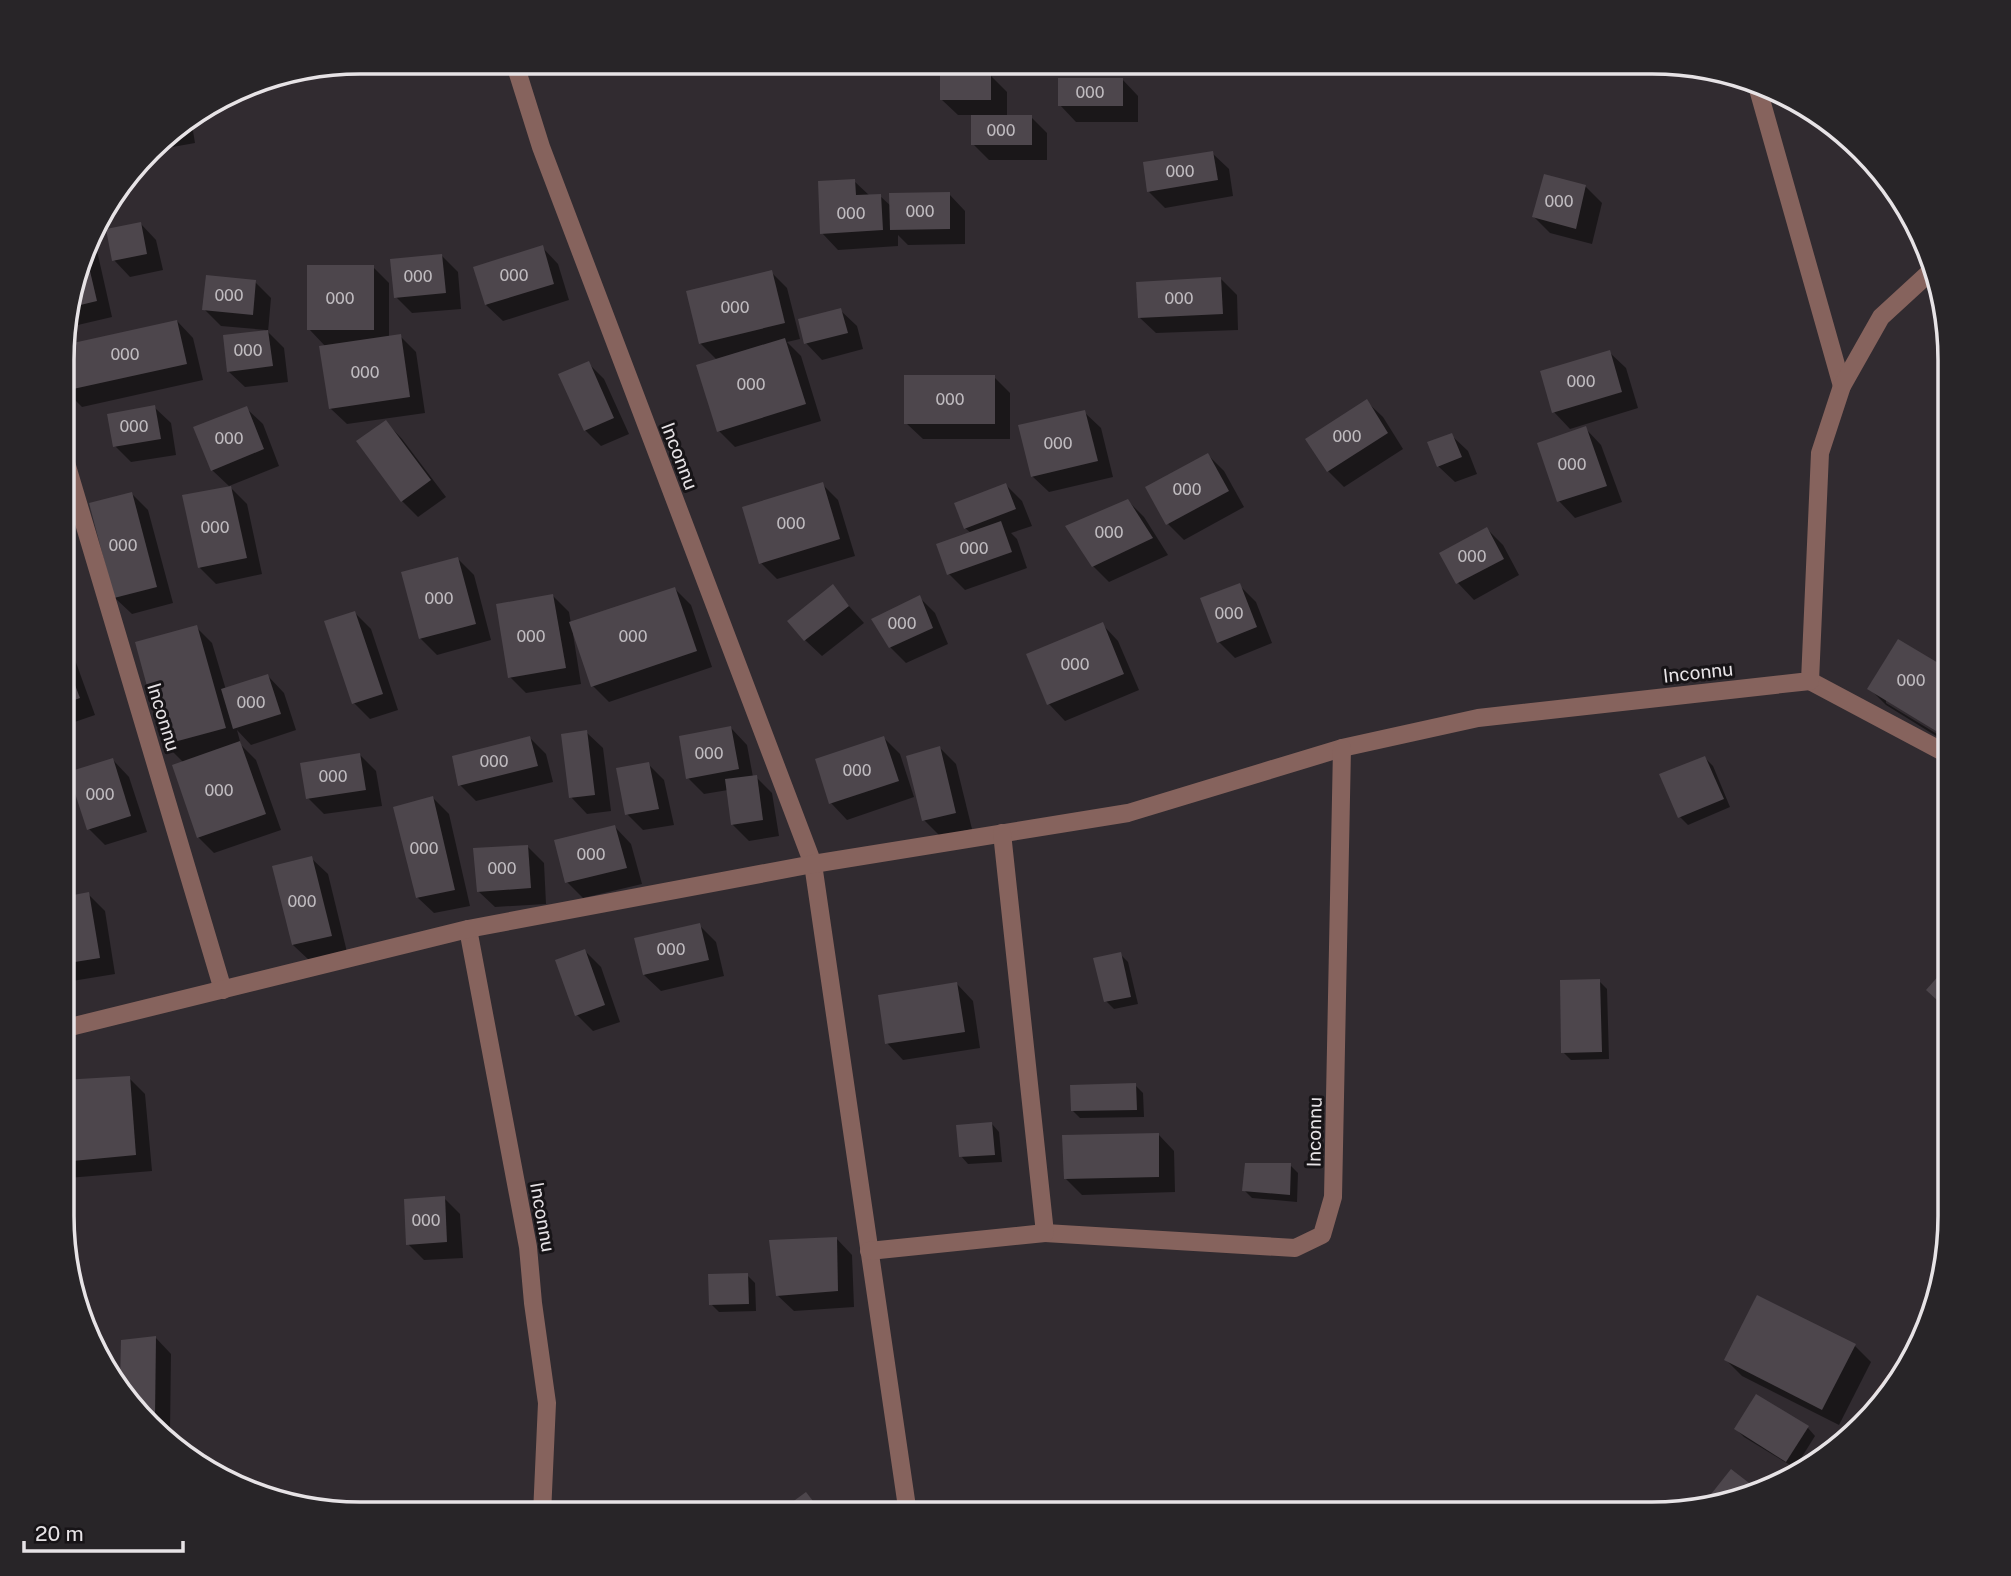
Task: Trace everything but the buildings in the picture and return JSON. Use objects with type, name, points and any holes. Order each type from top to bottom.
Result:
[{"type":"street","name":"Inconnu","points":[[518,74],[541,148],[813,864],[906,1502]]},
{"type":"street","points":[[1760,94],[1842,386]]},
{"type":"street","points":[[1925,276],[1881,317],[1842,386],[1820,453],[1810,681],[1938,749]]},
{"type":"street","name":"Inconnu","points":[[74,490],[223,989]]},
{"type":"street","name":"Inconnu","points":[[74,1026],[468,929],[813,864],[1128,813],[1342,748],[1478,718],[1810,681]]},
{"type":"street","name":"Inconnu","points":[[869,1251],[1045,1233],[1295,1248],[1322,1235],[1333,1197],[1342,748]]},
{"type":"street","points":[[1002,833],[1045,1233]]},
{"type":"street","name":"Inconnu","points":[[468,929],[528,1247],[547,1404],[543,1502]]}]
